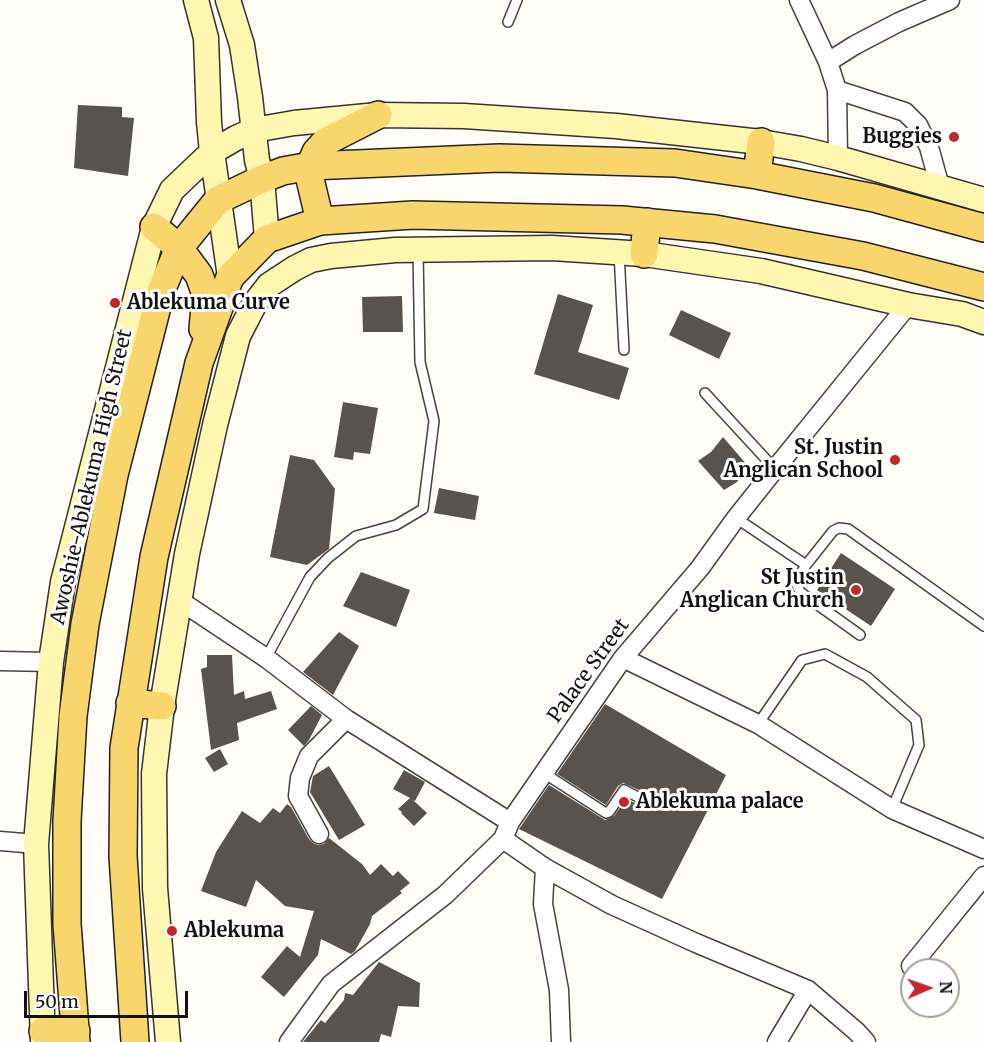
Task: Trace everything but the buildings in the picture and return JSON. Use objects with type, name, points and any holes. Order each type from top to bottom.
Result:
[{"type":"main road","points":[[320,221],[310,179],[310,166],[316,152],[325,142],[378,115]]},
{"type":"main road","points":[[757,175],[761,142]]},
{"type":"main road","points":[[218,200],[283,171],[310,166],[499,158],[675,163],[757,175],[874,198],[984,228]]},
{"type":"main road","name":"Awoshie-Ablekuma High Street","points":[[76,1037],[68,924],[67,821],[73,716],[85,624],[117,463],[161,291],[179,248],[218,200]]},
{"type":"main road","points":[[135,1042],[123,856],[124,747],[154,557],[199,363],[230,277],[267,239],[320,221],[413,215],[622,220],[715,230],[863,256],[984,287]]},
{"type":"main road","points":[[631,253],[647,222]]},
{"type":"main road","points":[[154,227],[179,248],[200,275],[205,292],[205,307],[199,363]]},
{"type":"main road","points":[[130,703],[162,706]]},
{"type":"main road","points":[[43,1036],[76,1037]]},
{"type":"street","points":[[196,0],[206,38],[212,152],[230,277]]},
{"type":"street","points":[[228,0],[242,45],[257,160],[262,179],[267,239]]},
{"type":"street","points":[[799,0],[828,62],[837,90],[838,158]]},
{"type":"street","points":[[828,62],[890,26],[950,0]]},
{"type":"street","points":[[837,90],[905,112],[922,132],[929,147],[940,187]]},
{"type":"street","name":"Awoshie-Ablekuma High Street","points":[[43,1036],[36,844],[51,662],[63,582],[154,227],[172,190],[212,152],[254,129],[294,123],[378,115],[464,116],[616,126],[761,142],[838,158],[984,200]]},
{"type":"street","points":[[168,1042],[155,888],[154,774],[162,706],[178,600],[215,425],[238,336],[255,303],[269,285],[311,260],[331,256],[418,249],[552,248],[631,253],[761,271],[908,305],[962,314],[984,321]]},
{"type":"street","name":"Palace Street","points":[[289,1042],[331,984],[445,895],[507,831],[545,771],[623,658],[700,568],[736,518],[908,305]]},
{"type":"street","points":[[178,600],[266,658],[346,719],[507,831],[545,868],[612,905],[808,990],[866,1042]]},
{"type":"street","points":[[623,658],[758,724],[892,809],[984,849]]},
{"type":"street","points":[[0,661],[51,662]]},
{"type":"street","points":[[319,834],[298,796],[300,778],[309,756],[346,719]]},
{"type":"street","points":[[0,842],[36,844]]},
{"type":"street","points":[[545,868],[543,904],[559,990],[561,1042]]},
{"type":"street","points":[[917,958],[984,876]]},
{"type":"street","points":[[777,1042],[808,990]]},
{"type":"lane","points":[[508,22],[517,0]]},
{"type":"lane","points":[[266,658],[310,577],[328,558],[356,536],[396,525],[423,508],[434,422],[420,362],[418,249]]},
{"type":"lane","points":[[624,350],[631,253]]},
{"type":"lane","points":[[705,393],[775,469]]},
{"type":"lane","points":[[736,518],[806,565]]},
{"type":"lane","points":[[860,635],[800,592],[797,585],[798,578],[806,565],[833,531],[839,528],[848,529],[984,626]]},
{"type":"lane","points":[[758,724],[802,660],[825,654],[867,677],[916,720],[919,745],[892,809]]},
{"type":"lane","points":[[545,771],[553,779],[606,813],[624,790],[644,800]]},
{"type":"place","name":"Buggies","points":[[954,137]]},
{"type":"place","name":"Ablekuma Curve","points":[[115,303]]},
{"type":"place","name":"St. Justin Anglican School","points":[[895,460]]},
{"type":"place","name":"St Justin Anglican Church","points":[[856,590]]},
{"type":"place","name":"Ablekuma palace","points":[[624,802]]},
{"type":"place","name":"Ablekuma","points":[[172,931]]}]
